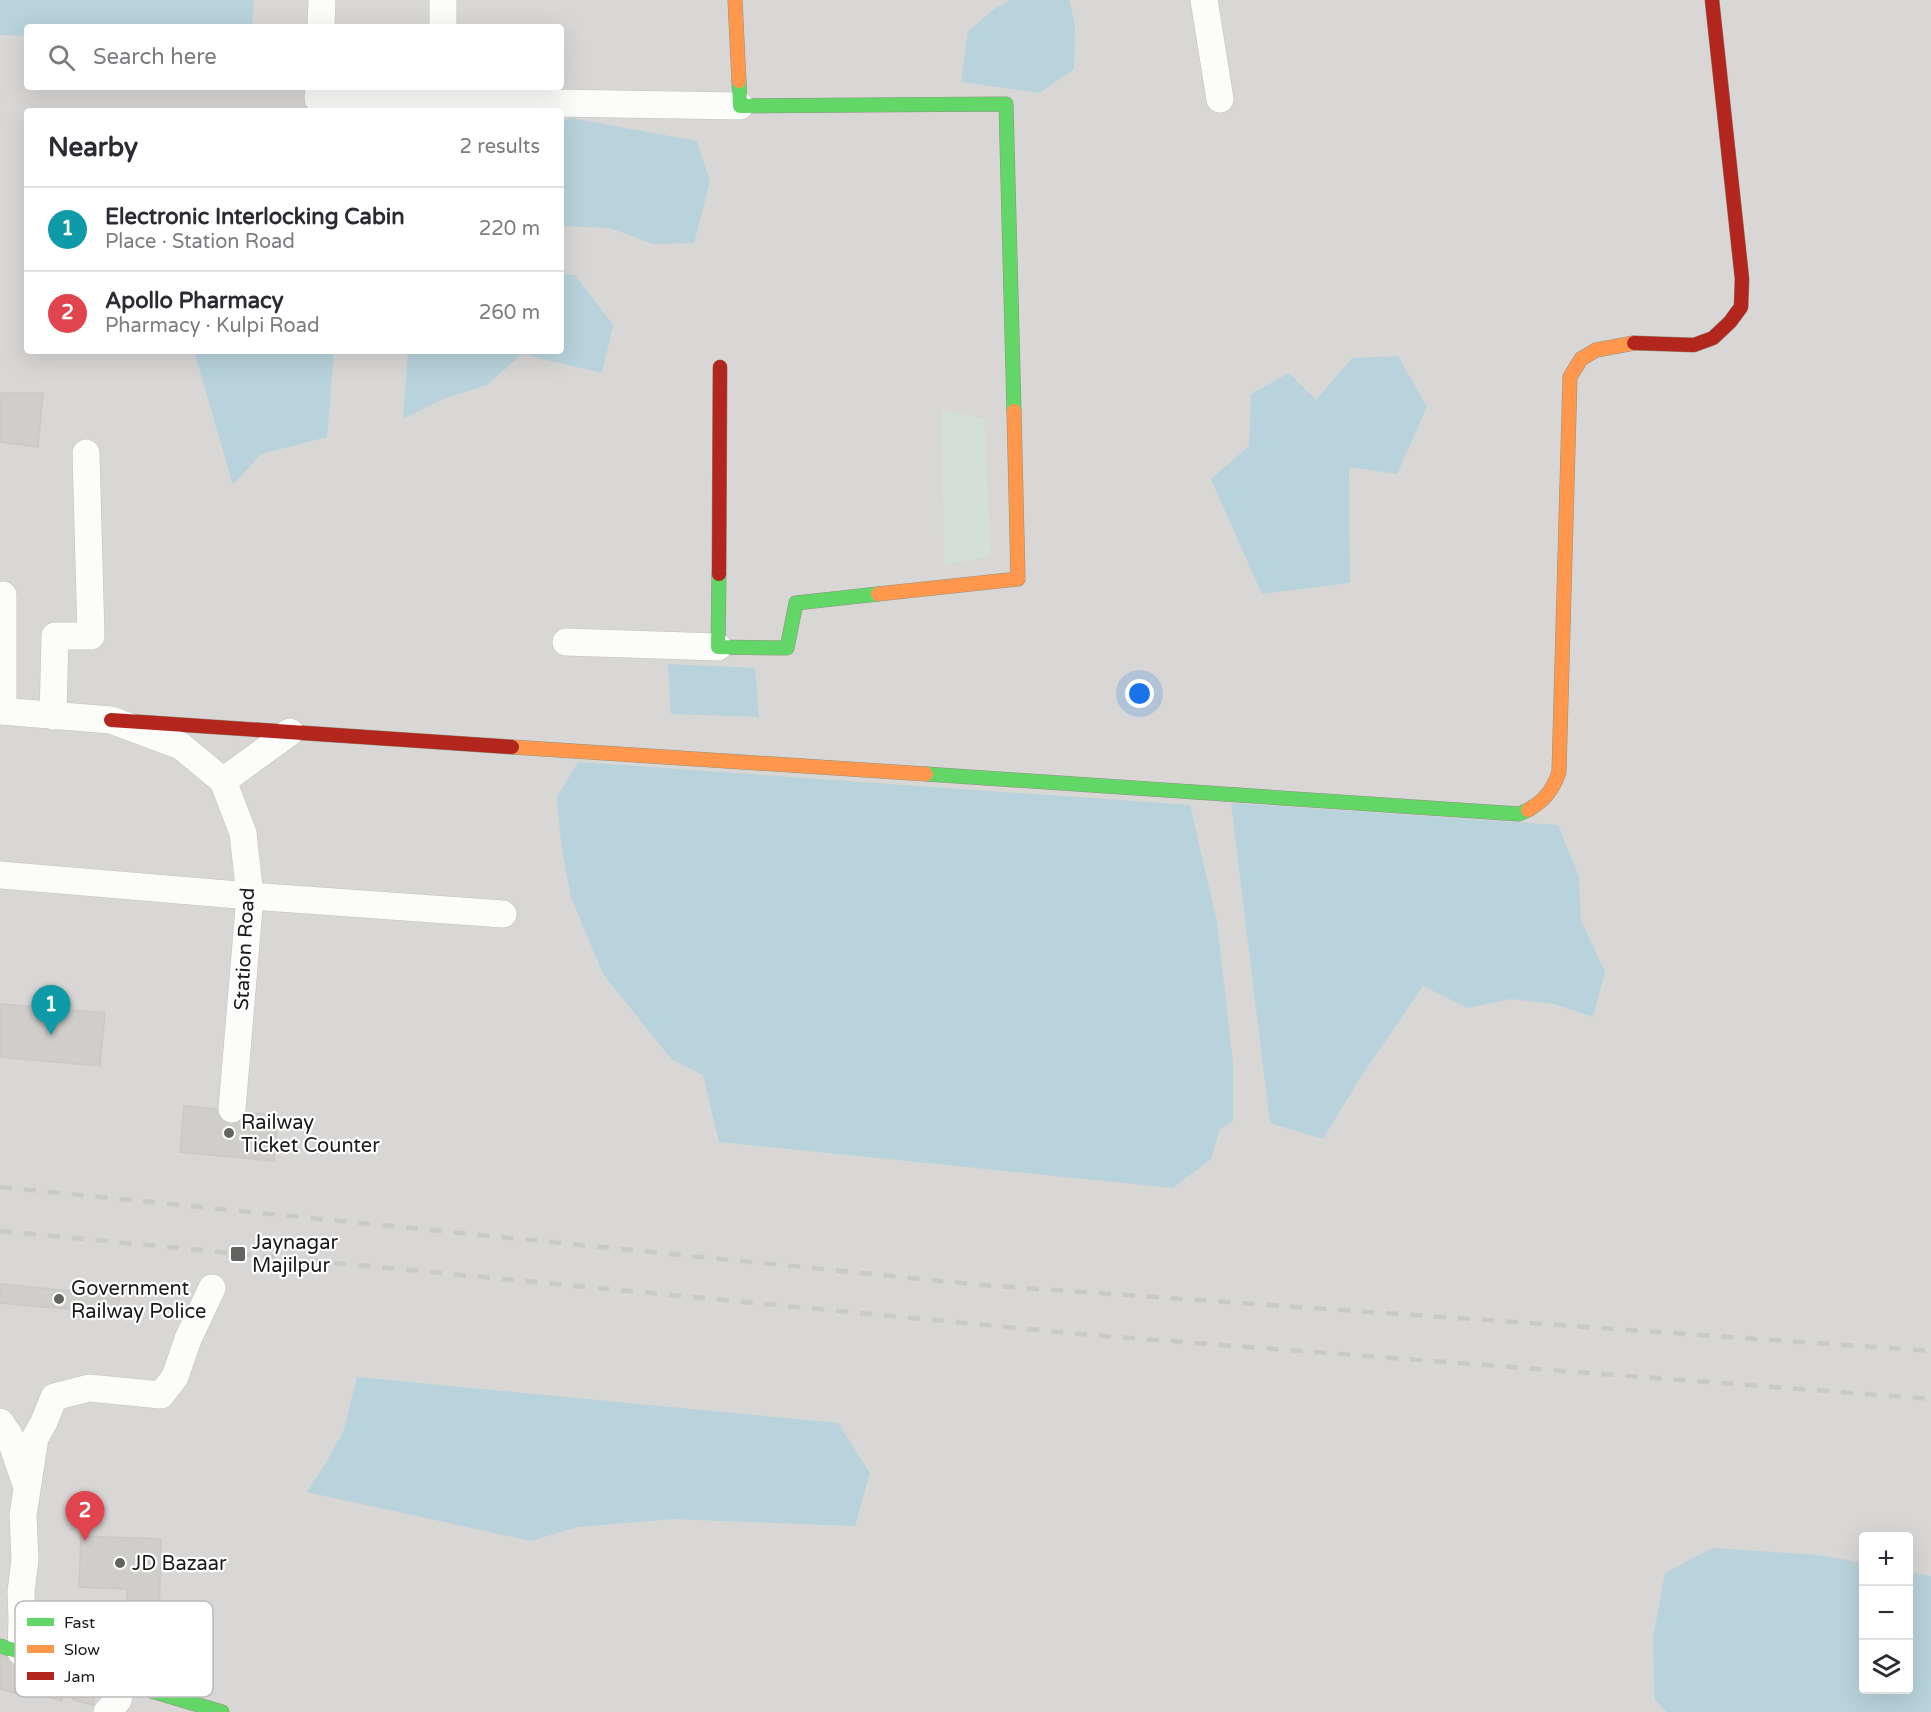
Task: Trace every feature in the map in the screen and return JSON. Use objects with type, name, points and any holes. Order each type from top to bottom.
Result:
[{"type":"street","points":[[321,24],[322,0]]},
{"type":"street","points":[[443,0],[443,24]]},
{"type":"street","points":[[735,0],[740,106]]},
{"type":"street","points":[[1203,0],[1220,99]]},
{"type":"street","points":[[111,720],[1519,814],[1533,808],[1544,800],[1554,787],[1559,771],[1570,377],[1581,359],[1596,350],[1632,343],[1694,345],[1713,338],[1730,322],[1740,307],[1742,279],[1712,0]]},
{"type":"street","points":[[319,90],[318,99],[740,106],[1006,104],[1018,579],[796,603],[787,648],[566,642]]},
{"type":"street","points":[[718,647],[720,367]]},
{"type":"street","points":[[54,716],[55,636],[91,636],[86,453]]},
{"type":"street","points":[[1,711],[3,596]]},
{"type":"street","name":"Station Road","points":[[1,711],[111,720],[181,746],[222,781],[243,833],[250,896],[232,1109]]},
{"type":"street","points":[[222,781],[290,732]]},
{"type":"street","points":[[0,875],[503,914]]},
{"type":"street","points":[[21,1601],[25,1559],[23,1515],[35,1438],[54,1397],[89,1388],[161,1395],[175,1377],[188,1339],[212,1288]]},
{"type":"street","points":[[0,1422],[9,1435],[28,1491]]},
{"type":"street","points":[[107,1712],[119,1697]]},
{"type":"street","points":[[174,1697],[222,1712]]},
{"type":"shaded area","name":"Jaynagar Majilpur","points":[[0,0],[1931,0],[1931,1712],[0,1712]]},
{"type":"shaded area","points":[[942,410],[984,419],[991,556],[944,565]]},
{"type":"water","points":[[0,0],[254,0],[252,24],[24,24],[24,36],[0,35]]},
{"type":"water","points":[[1010,0],[1069,0],[1075,24],[1074,69],[1039,93],[961,82],[968,32],[994,9]]},
{"type":"water","points":[[571,118],[697,141],[710,181],[694,243],[653,244],[610,228],[564,226],[564,120]]},
{"type":"water","points":[[564,274],[575,275],[613,325],[602,373],[522,354],[564,354]]},
{"type":"water","points":[[195,354],[334,354],[327,437],[261,454],[233,485]]},
{"type":"water","points":[[408,354],[522,354],[487,385],[443,399],[403,419]]},
{"type":"water","points":[[1398,356],[1427,407],[1397,474],[1349,467],[1350,583],[1262,594],[1211,479],[1249,446],[1251,394],[1289,373],[1316,400],[1352,358]]},
{"type":"water","points":[[668,664],[755,668],[759,717],[671,714]]},
{"type":"water","points":[[578,762],[1190,805],[1217,922],[1233,1063],[1233,1121],[1220,1129],[1211,1159],[1173,1188],[719,1142],[703,1075],[672,1060],[603,974],[571,897],[561,844],[557,797]]},
{"type":"water","points":[[1231,803],[1558,825],[1579,877],[1581,920],[1605,972],[1593,1017],[1554,1004],[1511,999],[1467,1008],[1423,986],[1360,1078],[1323,1139],[1270,1123]]},
{"type":"water","points":[[357,1377],[838,1423],[870,1473],[855,1526],[673,1519],[577,1527],[531,1541],[307,1492],[344,1430]]},
{"type":"water","points":[[1712,1548],[1818,1555],[1859,1562],[1859,1694],[1913,1694],[1913,1573],[1931,1576],[1931,1712],[1667,1712],[1655,1700],[1653,1638],[1665,1573]]},
{"type":"building","points":[[0,393],[43,393],[38,447],[0,442]]},
{"type":"building","points":[[0,1004],[105,1013],[100,1066],[0,1057]]},
{"type":"building","name":"Railway Ticket Counter","points":[[184,1106],[278,1115],[274,1161],[180,1152]]},
{"type":"building","name":"Government Railway Police","points":[[0,1284],[119,1296],[118,1314],[0,1303]]},
{"type":"building","name":"JD Bazaar","points":[[81,1536],[161,1539],[160,1601],[127,1601],[127,1589],[79,1587]]},
{"type":"building","points":[[0,1655],[15,1659],[15,1693],[0,1689]]},
{"type":"building","points":[[47,1697],[63,1697],[62,1701]]},
{"type":"building","points":[[73,1697],[94,1697],[93,1705],[73,1700]]},
{"type":"railway","points":[[0,1187],[982,1285],[1931,1351]]},
{"type":"railway","points":[[0,1231],[1091,1335],[1931,1399]]},
{"type":"traffic: fast","points":[[739,81],[740,106],[1006,104],[1014,411]]},
{"type":"traffic: fast","points":[[719,574],[718,647],[787,648],[796,603],[878,594]]},
{"type":"traffic: fast","points":[[926,774],[1519,814],[1528,810]]},
{"type":"traffic: fast","points":[[0,1646],[15,1650]]},
{"type":"traffic: fast","points":[[172,1697],[222,1712]]},
{"type":"traffic: slow","points":[[735,0],[739,81]]},
{"type":"traffic: slow","points":[[1528,810],[1547,794],[1559,772],[1570,377],[1581,359],[1596,350],[1634,343]]},
{"type":"traffic: slow","points":[[878,594],[1018,579],[1014,411]]},
{"type":"traffic: slow","points":[[512,747],[926,774]]},
{"type":"traffic: jam","points":[[1634,343],[1694,345],[1713,338],[1730,322],[1741,307],[1742,279],[1712,0]]},
{"type":"traffic: jam","points":[[719,574],[720,367]]},
{"type":"traffic: jam","points":[[111,720],[512,747]]},
{"type":"place","name":"Electronic Interlocking Cabin","points":[[51,1035]]},
{"type":"place","name":"Railway Ticket Counter","points":[[229,1133]]},
{"type":"place","name":"Jaynagar Majilpur","points":[[238,1254]]},
{"type":"place","name":"Government Railway Police","points":[[59,1299]]},
{"type":"place","name":"Apollo Pharmacy","points":[[85,1541]]},
{"type":"place","name":"JD Bazaar","points":[[120,1563]]}]
